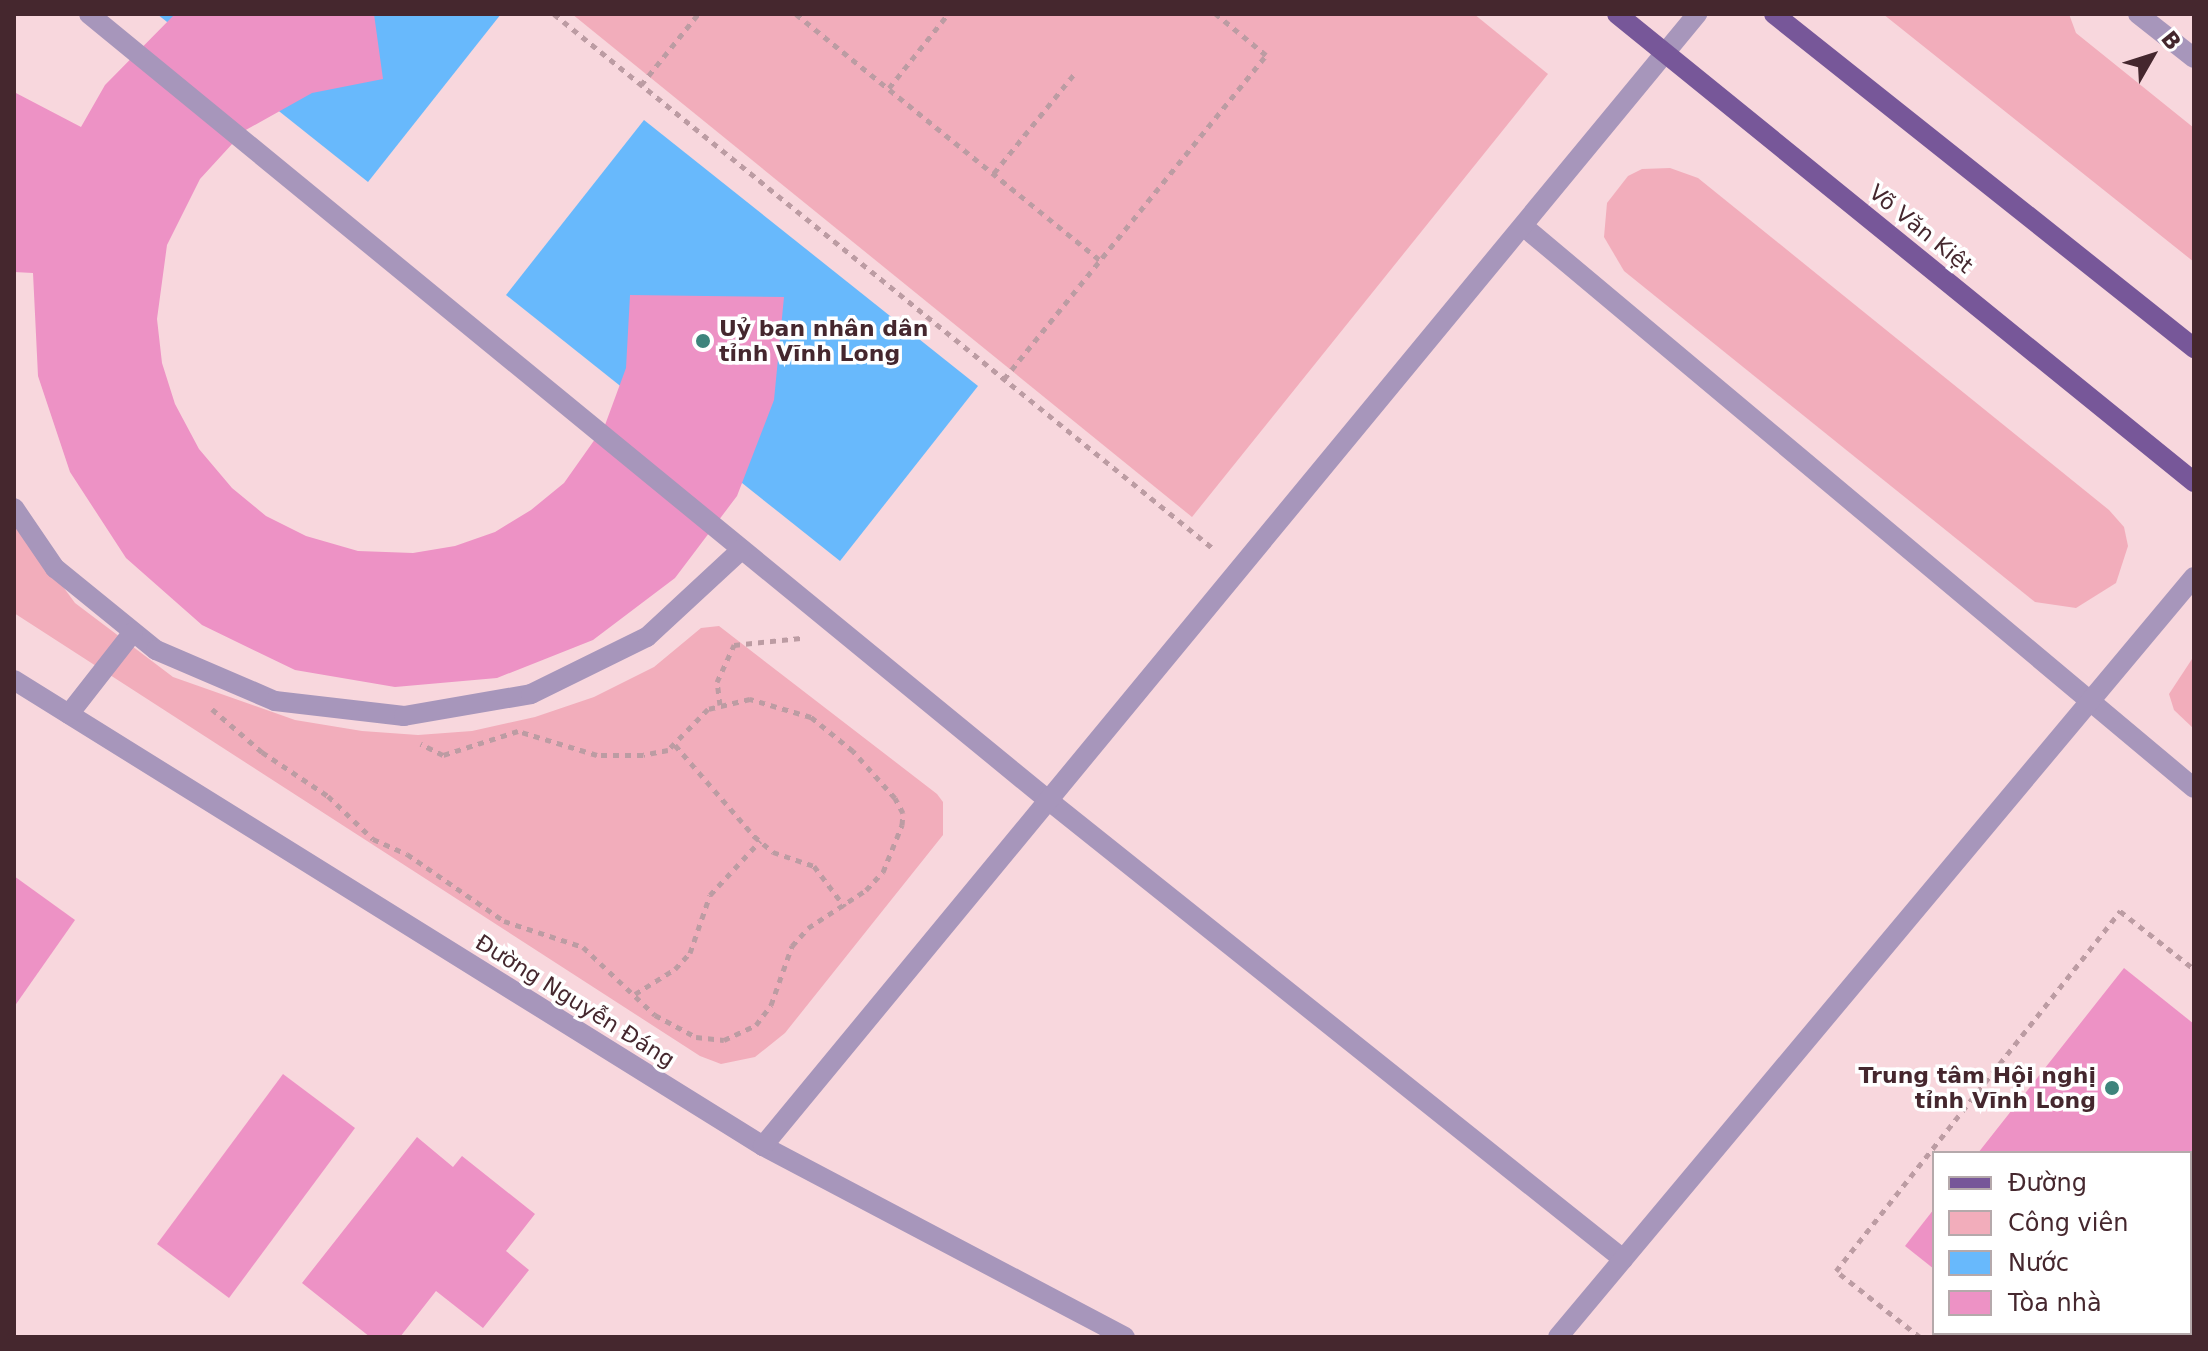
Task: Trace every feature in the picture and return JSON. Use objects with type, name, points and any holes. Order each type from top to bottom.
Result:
[{"type":"main road","name":"Võ Văn Kiệt","points":[[1617,14],[2194,482]]},
{"type":"main road","points":[[1774,14],[2194,348]]},
{"type":"street","points":[[89,14],[1048,800],[1623,1259]]},
{"type":"street","points":[[763,1146],[1697,14]]},
{"type":"street","points":[[2138,14],[2194,58]]},
{"type":"street","points":[[1523,226],[2194,788]]},
{"type":"street","points":[[14,508],[55,568],[156,650],[275,701],[396,715],[531,694],[647,637],[742,549]]},
{"type":"street","points":[[1558,1337],[2194,577]]},
{"type":"street","points":[[69,714],[133,632]]},
{"type":"street","name":"Đường Nguyễn Đáng","points":[[14,680],[763,1146],[1125,1337]]},
{"type":"path","points":[[554,14],[1239,569]]},
{"type":"path","points":[[641,85],[698,14]]},
{"type":"path","points":[[796,14],[1100,260]]},
{"type":"path","points":[[888,88],[948,14]]},
{"type":"path","points":[[1004,379],[1266,55],[1216,14]]},
{"type":"path","points":[[994,173],[1075,73]]},
{"type":"path","points":[[720,705],[717,682],[734,645],[847,635]]},
{"type":"path","points":[[188,664],[200,699],[262,752],[328,796],[373,839],[407,854],[504,921],[583,947],[678,1030],[724,1040],[742,1034],[771,1005],[792,946],[808,928],[845,907],[883,872],[894,849],[903,813],[895,798],[853,751],[811,717],[750,699],[720,705],[691,723],[675,745],[643,755],[597,755],[518,731],[443,755],[423,746],[396,715]]},
{"type":"path","points":[[675,745],[760,841],[773,852],[814,866],[845,907]]},
{"type":"path","points":[[635,994],[675,969],[690,953],[710,895],[760,841]]},
{"type":"path","points":[[1920,1337],[1836,1271],[2120,911],[2194,969]]},
{"type":"green space","points":[[572,14],[1474,14],[1548,74],[1192,517]]},
{"type":"green space","points":[[1883,14],[2069,14],[2076,33],[2194,128],[2194,262]]},
{"type":"green space","points":[[1670,168],[1698,178],[2109,510],[2124,527],[2128,546],[2116,583],[2076,608],[2035,602],[1624,271],[1604,237],[1607,203],[1628,176],[1642,169]]},
{"type":"green space","points":[[14,520],[75,603],[173,677],[295,720],[362,731],[418,735],[472,731],[535,717],[594,697],[654,667],[701,628],[719,626],[937,794],[943,802],[943,835],[785,1033],[755,1057],[721,1064],[700,1056],[14,613]]},
{"type":"green space","points":[[2194,656],[2194,729],[2174,710],[2169,694]]},
{"type":"water","points":[[157,14],[501,14],[368,182]]},
{"type":"water","points":[[644,120],[978,386],[840,561],[506,295]]},
{"type":"building","name":"Uỷ ban nhân dân tỉnh Vĩnh Long","points":[[175,14],[374,14],[383,79],[312,93],[244,131],[200,179],[167,245],[157,319],[162,363],[175,404],[199,449],[232,488],[266,516],[306,536],[358,551],[413,553],[455,546],[495,532],[531,510],[564,483],[605,425],[626,368],[630,295],[784,297],[774,400],[737,496],[675,578],[593,640],[497,678],[395,687],[295,670],[202,625],[126,558],[70,472],[38,376],[33,273],[14,272],[14,92],[81,127],[105,85]]},
{"type":"building","points":[[14,876],[75,920],[14,1007]]},
{"type":"building","name":"Trung tâm Hội nghị tỉnh Vĩnh Long","points":[[2124,968],[2194,1024],[2194,1337],[2016,1335],[2192,1335],[2192,1151],[1980,1151]]},
{"type":"building","points":[[283,1074],[355,1128],[229,1298],[157,1244]]},
{"type":"building","points":[[417,1137],[453,1167],[462,1156],[535,1214],[506,1251],[529,1270],[483,1328],[436,1291],[400,1337],[370,1337],[302,1283]]},
{"type":"building","points":[[1932,1212],[1932,1267],[1905,1246]]},
{"type":"place","name":"Uỷ ban nhân dân tỉnh Vĩnh Long","points":[[703,341]]},
{"type":"place","name":"Trung tâm Hội nghị tỉnh Vĩnh Long","points":[[2112,1088]]}]
